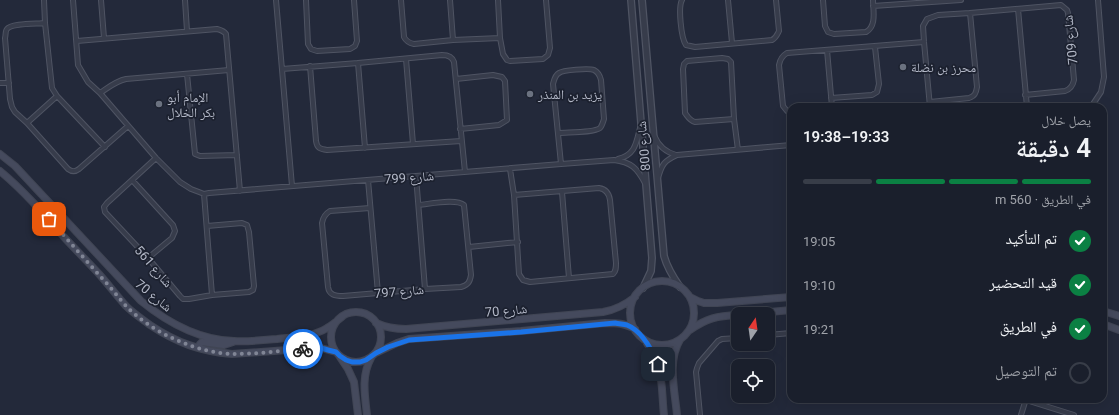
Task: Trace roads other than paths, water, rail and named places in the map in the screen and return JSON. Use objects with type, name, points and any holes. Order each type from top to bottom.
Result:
[{"type":"main road","name":"شارع 70","points":[[0,154],[15,166],[140,301],[158,315],[184,329],[222,340],[235,341],[273,339],[312,334],[328,328],[342,317]]},
{"type":"main road","name":"شارع 70","points":[[0,171],[31,199],[126,306],[137,316],[165,334],[182,343],[198,348],[232,354],[314,348],[321,348],[338,354]]},
{"type":"main road","points":[[664,415],[660,371],[654,354],[632,323],[630,310],[635,297],[643,288],[654,282],[661,281],[674,283],[680,286],[690,297],[694,312],[693,322],[689,331]]},
{"type":"main road","name":"شارع 70","points":[[376,323],[392,329],[406,329],[603,312],[619,308],[635,297]]},
{"type":"main road","points":[[690,297],[704,303],[787,297]]},
{"type":"main road","points":[[775,311],[787,310]]},
{"type":"main road","points":[[1107,312],[1119,316]]},
{"type":"main road","points":[[358,415],[356,388],[354,382],[332,342],[332,331],[334,326],[342,317],[352,313],[368,316],[376,323],[381,335],[379,347],[366,368],[364,379],[367,415]]},
{"type":"main road","points":[[644,339],[663,345],[676,342],[697,325],[709,319],[731,315]]},
{"type":"main road","name":"شارع 70","points":[[374,354],[397,343],[409,340],[521,332],[605,323],[626,325],[635,329]]},
{"type":"main road","points":[[1107,326],[1119,330]]},
{"type":"main road","points":[[677,412],[673,361],[677,345],[681,338]]},
{"type":"main road","points":[[198,348],[202,342],[224,345],[235,341]]},
{"type":"main road","points":[[338,354],[346,360],[360,362],[366,360],[374,354]]},
{"type":"street","points":[[44,0],[52,88],[57,96],[105,147]]},
{"type":"street","points":[[73,0],[78,65],[88,82],[156,158],[180,182],[204,194],[212,295]]},
{"type":"street","points":[[102,0],[104,38]]},
{"type":"street","points":[[184,0],[187,31]]},
{"type":"street","points":[[276,0],[292,186]]},
{"type":"street","points":[[306,0],[308,44],[311,49],[317,51],[353,48],[356,44],[354,0]]},
{"type":"street","points":[[401,0],[404,37],[408,42],[414,44],[454,40],[500,38]]},
{"type":"street","points":[[450,0],[454,40]]},
{"type":"street","points":[[498,0],[500,38],[504,56],[510,61],[543,58],[548,55],[550,48],[546,0]]},
{"type":"street","name":"شارع 800","points":[[631,0],[652,258],[651,271],[643,288]]},
{"type":"street","name":"شارع 800","points":[[642,0],[652,131],[664,256],[670,272],[680,286]]},
{"type":"street","points":[[682,0],[680,3],[682,38],[686,45],[695,47],[768,41],[775,38],[778,30],[776,0]]},
{"type":"street","points":[[728,0],[732,43]]},
{"type":"street","points":[[822,0],[825,26],[828,32],[834,34],[866,32],[869,30],[873,25],[872,0]]},
{"type":"street","points":[[873,6],[920,1],[960,0]]},
{"type":"street","points":[[1093,103],[1100,92],[1104,77],[1098,0]]},
{"type":"street","name":"شارع 709","points":[[930,103],[923,26],[927,19],[938,14],[970,13],[1059,5],[1067,10],[1068,14],[1074,80],[1073,84],[1068,90],[1026,95]]},
{"type":"street","points":[[1018,9],[1026,103]]},
{"type":"street","points":[[941,103],[969,98],[976,92],[977,87],[970,13]]},
{"type":"street","points":[[45,24],[8,27],[6,30],[5,38],[9,83],[12,107],[15,112],[27,123],[70,171],[77,171],[128,126]]},
{"type":"street","points":[[77,41],[216,29],[225,32],[240,191]]},
{"type":"street","points":[[787,111],[783,106],[779,65],[780,60],[787,53],[924,42]]},
{"type":"street","points":[[831,98],[872,95],[877,92],[879,84],[875,46]]},
{"type":"street","points":[[827,50],[832,103]]},
{"type":"street","points":[[282,68],[442,55],[450,56],[454,62],[464,172]]},
{"type":"street","points":[[734,119],[695,122],[688,117],[685,113],[683,69],[684,64],[687,61],[722,58],[728,59],[731,62],[734,119],[738,150]]},
{"type":"street","points":[[406,59],[413,144]]},
{"type":"street","points":[[358,63],[365,148]]},
{"type":"street","points":[[310,66],[317,146],[322,150],[461,141]]},
{"type":"street","points":[[100,94],[120,81],[229,70]]},
{"type":"street","points":[[558,133],[592,131],[600,128],[603,123],[601,80],[595,70],[564,71],[556,75],[554,79],[553,84],[561,164]]},
{"type":"street","points":[[187,74],[195,154],[200,156],[236,155]]},
{"type":"street","points":[[456,79],[493,75],[502,77],[505,81],[507,120],[499,125],[460,129]]},
{"type":"street","points":[[0,83],[9,83]]},
{"type":"street","points":[[27,123],[57,96]]},
{"type":"street","name":"شارع 799","points":[[614,160],[630,154],[634,148],[641,126]]},
{"type":"street","points":[[652,131],[662,149],[677,155],[787,145]]},
{"type":"street","points":[[657,184],[662,165],[665,161],[677,155]]},
{"type":"street","name":"شارع 561","points":[[156,158],[107,203],[104,207],[105,212],[148,258],[183,299],[249,292],[253,290],[254,286],[247,225],[242,223],[207,226]]},
{"type":"street","name":"شارع 799","points":[[204,194],[614,160],[630,164],[639,174],[646,187]]},
{"type":"street","points":[[510,168],[518,242],[519,274],[523,280],[530,282],[613,274],[616,270],[616,263],[609,194],[602,188],[514,195]]},
{"type":"street","points":[[416,176],[425,289]]},
{"type":"street","points":[[132,180],[173,225],[175,231],[172,238],[148,258]]},
{"type":"street","points":[[368,180],[378,293]]},
{"type":"street","points":[[562,192],[570,278]]},
{"type":"street","name":"شارع 797","points":[[370,208],[330,211],[323,218],[322,223],[328,291],[336,296],[461,287],[466,286],[469,283],[471,275],[464,205],[462,203],[453,202],[418,205]]},
{"type":"street","points":[[469,246],[518,242]]},
{"type":"street","points":[[775,334],[787,333]]},
{"type":"street","points":[[700,415],[696,372],[698,365],[718,341],[731,338]]},
{"type":"street","points":[[1021,415],[1025,403]]},
{"type":"street","points":[[1038,403],[1074,415]]},
{"type":"street","points":[[677,412],[681,415]]},
{"type":"place","name":"محرز بن نضلة","points":[[903,67]]},
{"type":"place","name":"يزيد بن المنذر","points":[[530,94]]},
{"type":"place","name":"الإمام أبو بكر الخلال","points":[[159,104]]}]
